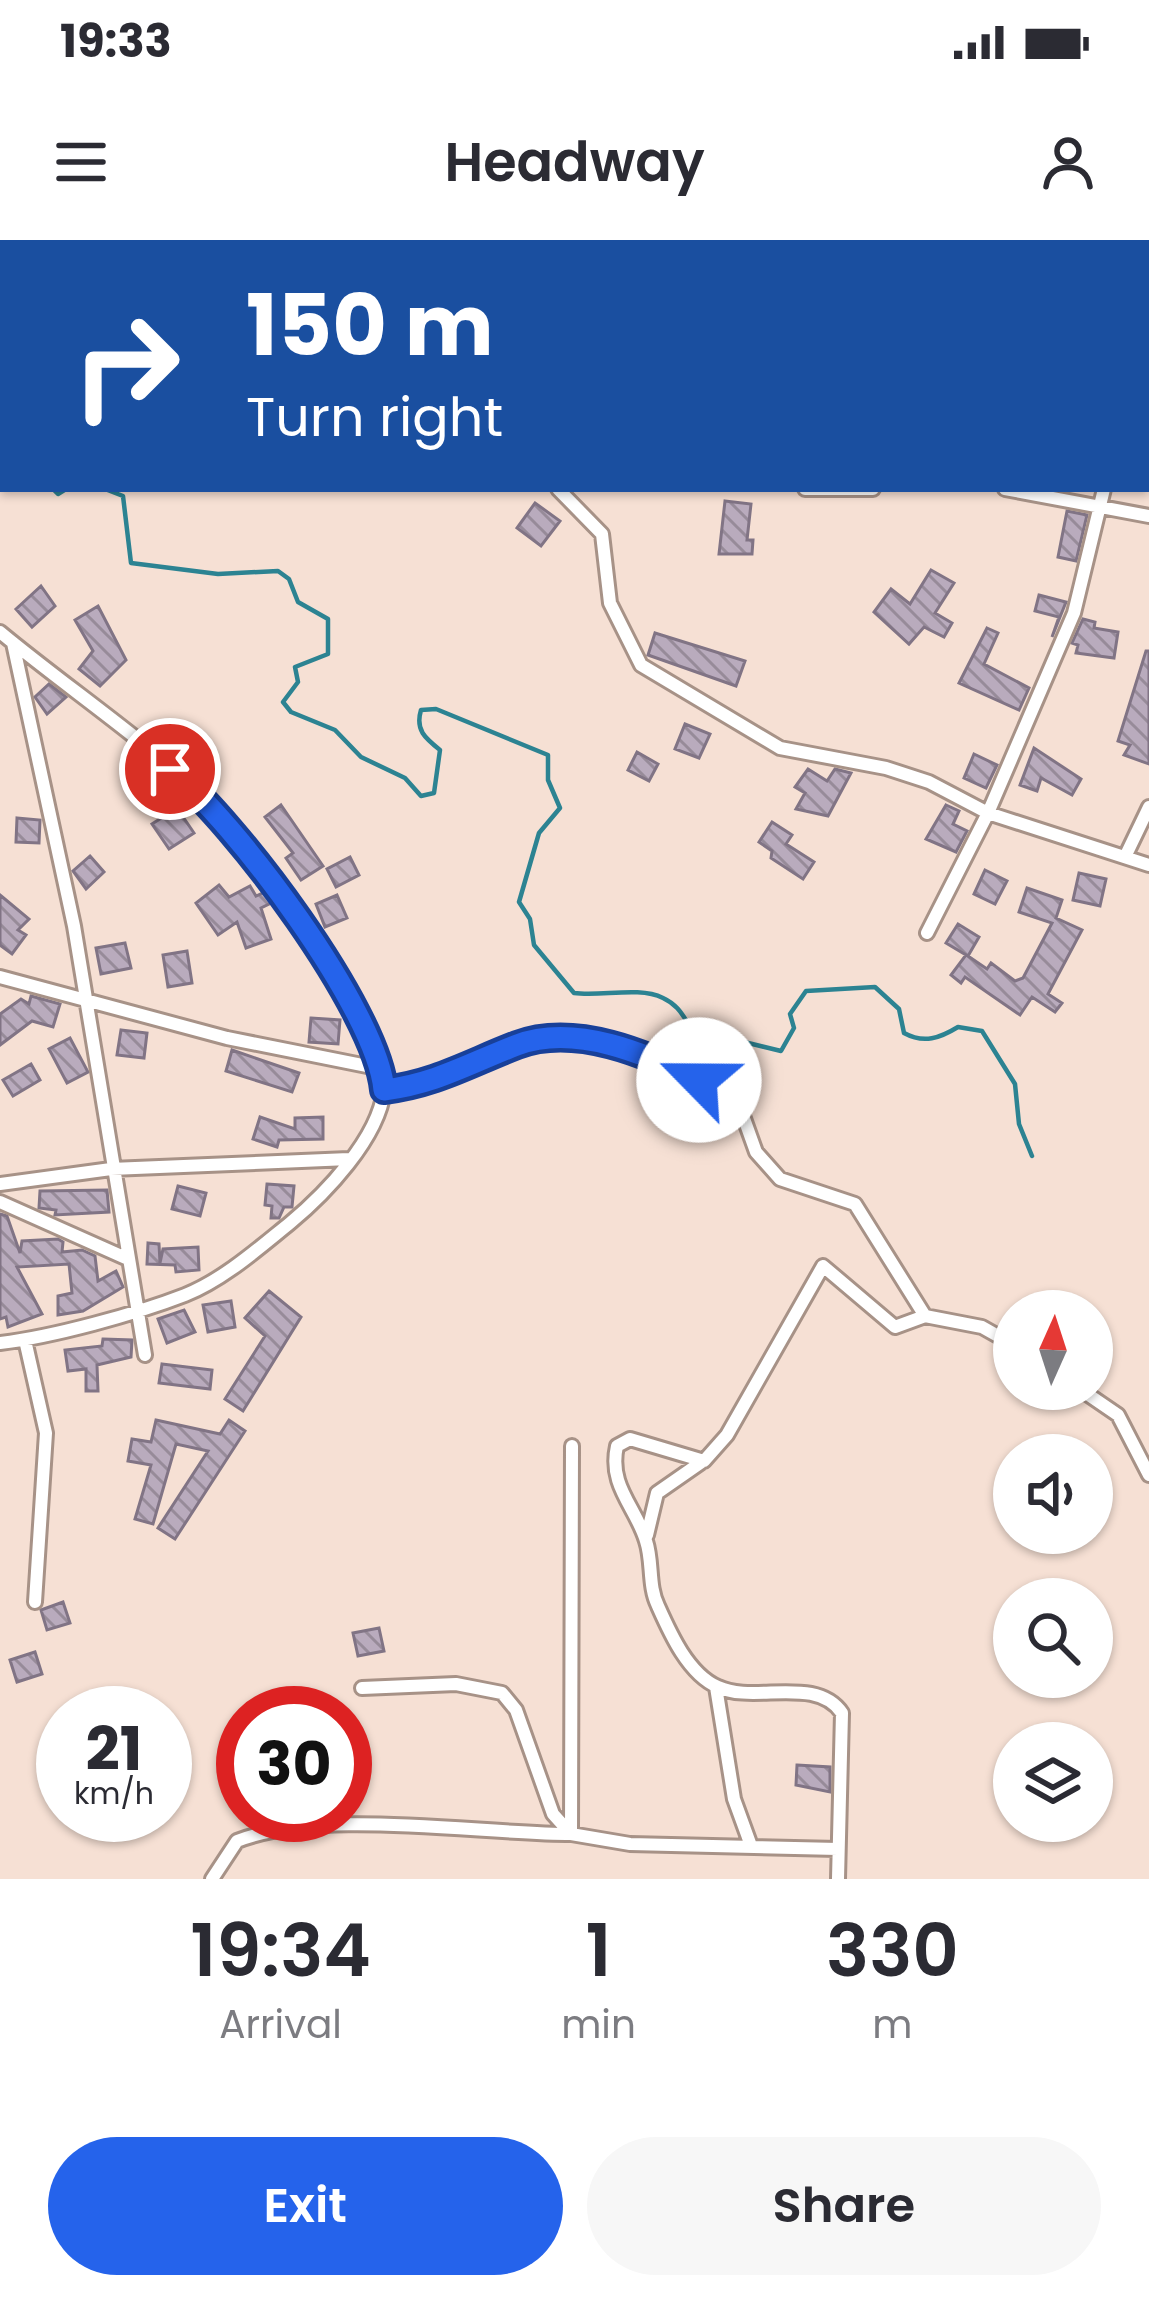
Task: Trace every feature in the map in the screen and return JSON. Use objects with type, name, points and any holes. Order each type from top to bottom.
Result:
[{"type":"street","points":[[561,492],[602,534],[610,603],[641,665],[780,748],[886,768],[946,790],[988,814],[1149,865]]},
{"type":"street","points":[[1047,492],[1103,496],[1149,516]]},
{"type":"street","points":[[927,933],[988,814],[1074,614],[1103,496]]},
{"type":"street","points":[[0,632],[202,794],[287,904],[363,1026],[382,1070],[384,1090],[349,1159],[306,1209],[253,1253],[187,1294],[0,1343]]},
{"type":"street","points":[[13,642],[87,999],[111,1169],[145,1355]]},
{"type":"street","points":[[1124,857],[1149,807]]},
{"type":"street","points":[[0,977],[227,1038],[382,1070]]},
{"type":"street","points":[[384,1090],[427,1085],[521,1043],[544,1041],[616,1045],[674,1068],[737,1099],[756,1152],[780,1179],[855,1204],[925,1316]]},
{"type":"street","points":[[0,1184],[111,1169],[349,1159]]},
{"type":"street","points":[[0,1202],[128,1259]]},
{"type":"street","points":[[750,1844],[734,1799],[716,1687],[682,1653],[654,1599],[647,1543],[648,1514],[657,1493],[704,1461],[727,1435],[823,1266],[895,1327],[925,1316],[993,1333]]},
{"type":"street","points":[[25,1340],[46,1433],[35,1602]]},
{"type":"street","points":[[1111,1410],[1118,1415],[1149,1475]]},
{"type":"street","points":[[647,1543],[621,1496],[617,1446],[630,1439],[645,1441],[704,1461]]},
{"type":"street","points":[[571,1834],[572,1447]]},
{"type":"street","points":[[372,1688],[456,1684],[502,1693],[516,1709],[554,1814],[571,1834]]},
{"type":"street","points":[[716,1687],[814,1695],[842,1712],[838,1879]]},
{"type":"street","points":[[212,1879],[236,1841],[277,1832],[398,1828],[571,1834],[630,1844],[838,1849]]},
{"type":"building","points":[[725,501],[751,504],[747,540],[753,540],[752,554],[719,554]]},
{"type":"building","points":[[535,503],[560,521],[541,546],[517,528]]},
{"type":"building","points":[[1067,511],[1087,515],[1076,561],[1058,557]]},
{"type":"building","points":[[931,570],[954,583],[935,613],[952,623],[944,637],[924,627],[909,644],[874,612],[891,589],[910,604]]},
{"type":"building","points":[[41,586],[55,606],[32,627],[16,609]]},
{"type":"building","points":[[1039,595],[1066,602],[1052,637],[1059,617],[1035,611]]},
{"type":"building","points":[[98,606],[126,660],[100,686],[79,669],[93,651],[75,620]]},
{"type":"building","points":[[1083,619],[1095,622],[1094,628],[1118,632],[1114,658],[1076,653],[1078,645],[1072,643]]},
{"type":"building","points":[[987,628],[998,633],[984,664],[1029,688],[1019,710],[959,683]]},
{"type":"building","points":[[655,633],[745,661],[736,686],[648,655]]},
{"type":"building","points":[[1146,651],[1149,764],[1124,755],[1130,745],[1118,741]]},
{"type":"building","points":[[49,684],[66,697],[47,714],[35,697]]},
{"type":"building","points":[[685,724],[710,734],[699,758],[675,749]]},
{"type":"building","points":[[1034,748],[1081,779],[1072,795],[1041,778],[1037,791],[1020,785]]},
{"type":"building","points":[[637,752],[658,764],[649,781],[628,770]]},
{"type":"building","points":[[974,754],[997,765],[986,788],[964,778]]},
{"type":"building","points":[[808,769],[827,781],[835,769],[851,773],[828,816],[796,809],[805,793],[795,787]]},
{"type":"building","points":[[281,805],[323,866],[301,880],[286,858],[293,853],[265,817]]},
{"type":"building","points":[[946,805],[959,811],[953,824],[967,831],[956,852],[926,839]]},
{"type":"building","points":[[177,808],[194,833],[169,849],[152,824]]},
{"type":"building","points":[[17,818],[40,820],[39,843],[16,842]]},
{"type":"building","points":[[772,822],[792,835],[786,844],[814,862],[803,879],[771,858],[772,851],[759,842]]},
{"type":"building","points":[[90,856],[104,872],[86,889],[73,871]]},
{"type":"building","points":[[350,857],[359,875],[336,887],[327,869]]},
{"type":"building","points":[[985,870],[1007,881],[995,904],[974,894]]},
{"type":"building","points":[[1079,873],[1106,879],[1100,906],[1073,900]]},
{"type":"building","points":[[219,885],[229,897],[250,886],[256,896],[265,892],[271,903],[261,908],[271,939],[246,948],[237,922],[218,935],[196,903]]},
{"type":"building","points":[[1027,888],[1062,900],[1056,918],[1082,930],[1048,994],[1062,1003],[1055,1012],[1032,997],[1020,1015],[965,977],[961,983],[951,975],[966,955],[946,943],[958,924],[979,937],[968,956],[987,969],[991,963],[1015,981],[1023,978],[1052,923],[1019,912]]},
{"type":"building","points":[[0,895],[29,919],[18,930],[26,935],[12,954],[0,945]]},
{"type":"building","points":[[337,895],[347,918],[325,927],[316,904]]},
{"type":"building","points":[[125,943],[131,968],[101,974],[96,948]]},
{"type":"building","points":[[187,951],[192,983],[168,987],[163,955]]},
{"type":"building","points":[[31,996],[60,1004],[53,1027],[32,1021],[0,1045],[0,1014],[21,999],[29,1004]]},
{"type":"building","points":[[311,1018],[340,1020],[338,1044],[309,1042]]},
{"type":"building","points":[[121,1030],[147,1033],[144,1058],[117,1055]]},
{"type":"building","points":[[70,1038],[88,1072],[67,1083],[49,1049]]},
{"type":"building","points":[[232,1050],[299,1073],[292,1092],[226,1071]]},
{"type":"building","points":[[31,1064],[40,1080],[13,1096],[3,1080]]},
{"type":"building","points":[[260,1117],[295,1129],[295,1118],[323,1117],[323,1139],[279,1140],[277,1147],[253,1139]]},
{"type":"building","points":[[267,1184],[294,1186],[292,1207],[284,1207],[279,1218],[271,1218],[272,1206],[265,1205]]},
{"type":"building","points":[[178,1186],[206,1193],[200,1216],[172,1209]]},
{"type":"building","points":[[107,1190],[109,1212],[55,1215],[56,1210],[39,1208],[40,1191]]},
{"type":"building","points":[[0,1214],[7,1216],[20,1253],[22,1241],[58,1239],[63,1242],[62,1252],[82,1250],[95,1256],[98,1281],[116,1271],[123,1287],[83,1311],[58,1315],[58,1296],[72,1293],[69,1264],[17,1267],[42,1314],[8,1327],[6,1317],[0,1319]]},
{"type":"building","points":[[148,1243],[159,1244],[160,1263],[163,1249],[198,1247],[199,1270],[176,1272],[175,1265],[147,1264]]},
{"type":"building","points":[[269,1291],[301,1317],[243,1411],[225,1399],[265,1336],[245,1318]]},
{"type":"building","points":[[231,1301],[235,1327],[208,1332],[203,1305]]},
{"type":"building","points":[[184,1310],[195,1332],[167,1343],[158,1319]]},
{"type":"building","points":[[103,1339],[132,1340],[131,1357],[97,1365],[98,1391],[86,1391],[86,1369],[68,1371],[65,1350],[102,1346]]},
{"type":"building","points":[[162,1364],[212,1370],[210,1389],[159,1383]]},
{"type":"building","points":[[156,1420],[220,1434],[229,1420],[245,1431],[175,1539],[158,1528],[208,1451],[176,1444],[153,1524],[135,1519],[151,1465],[128,1461],[132,1439],[151,1442]]},
{"type":"building","points":[[63,1602],[70,1623],[47,1630],[41,1610]]},
{"type":"building","points":[[379,1628],[384,1651],[358,1656],[353,1633]]},
{"type":"building","points":[[35,1652],[42,1674],[17,1682],[10,1660]]},
{"type":"building","points":[[797,1765],[830,1767],[830,1792],[796,1785]]},
{"type":"waterway","points":[[56,492],[61,492]]},
{"type":"waterway","points":[[113,492],[123,496],[131,563],[218,574],[278,571],[289,579],[298,602],[328,619],[328,654],[295,667],[298,682],[283,702],[291,712],[335,730],[361,757],[405,778],[421,796],[434,793],[440,750],[423,733],[421,710],[436,709],[548,755],[548,780],[560,808],[539,833],[519,902],[530,919],[534,945],[574,993],[653,995],[672,1003],[708,1043],[720,1048],[736,1040],[781,1051],[794,1028],[790,1014],[806,991],[875,987],[899,1009],[904,1033],[911,1036],[932,1038],[958,1027],[982,1031],[1015,1084],[1019,1124],[1032,1156]]},
{"type":"route","points":[[170,769],[202,794],[287,904],[363,1026],[382,1070],[384,1090],[427,1085],[521,1043],[567,1040],[616,1045],[699,1080]]}]
